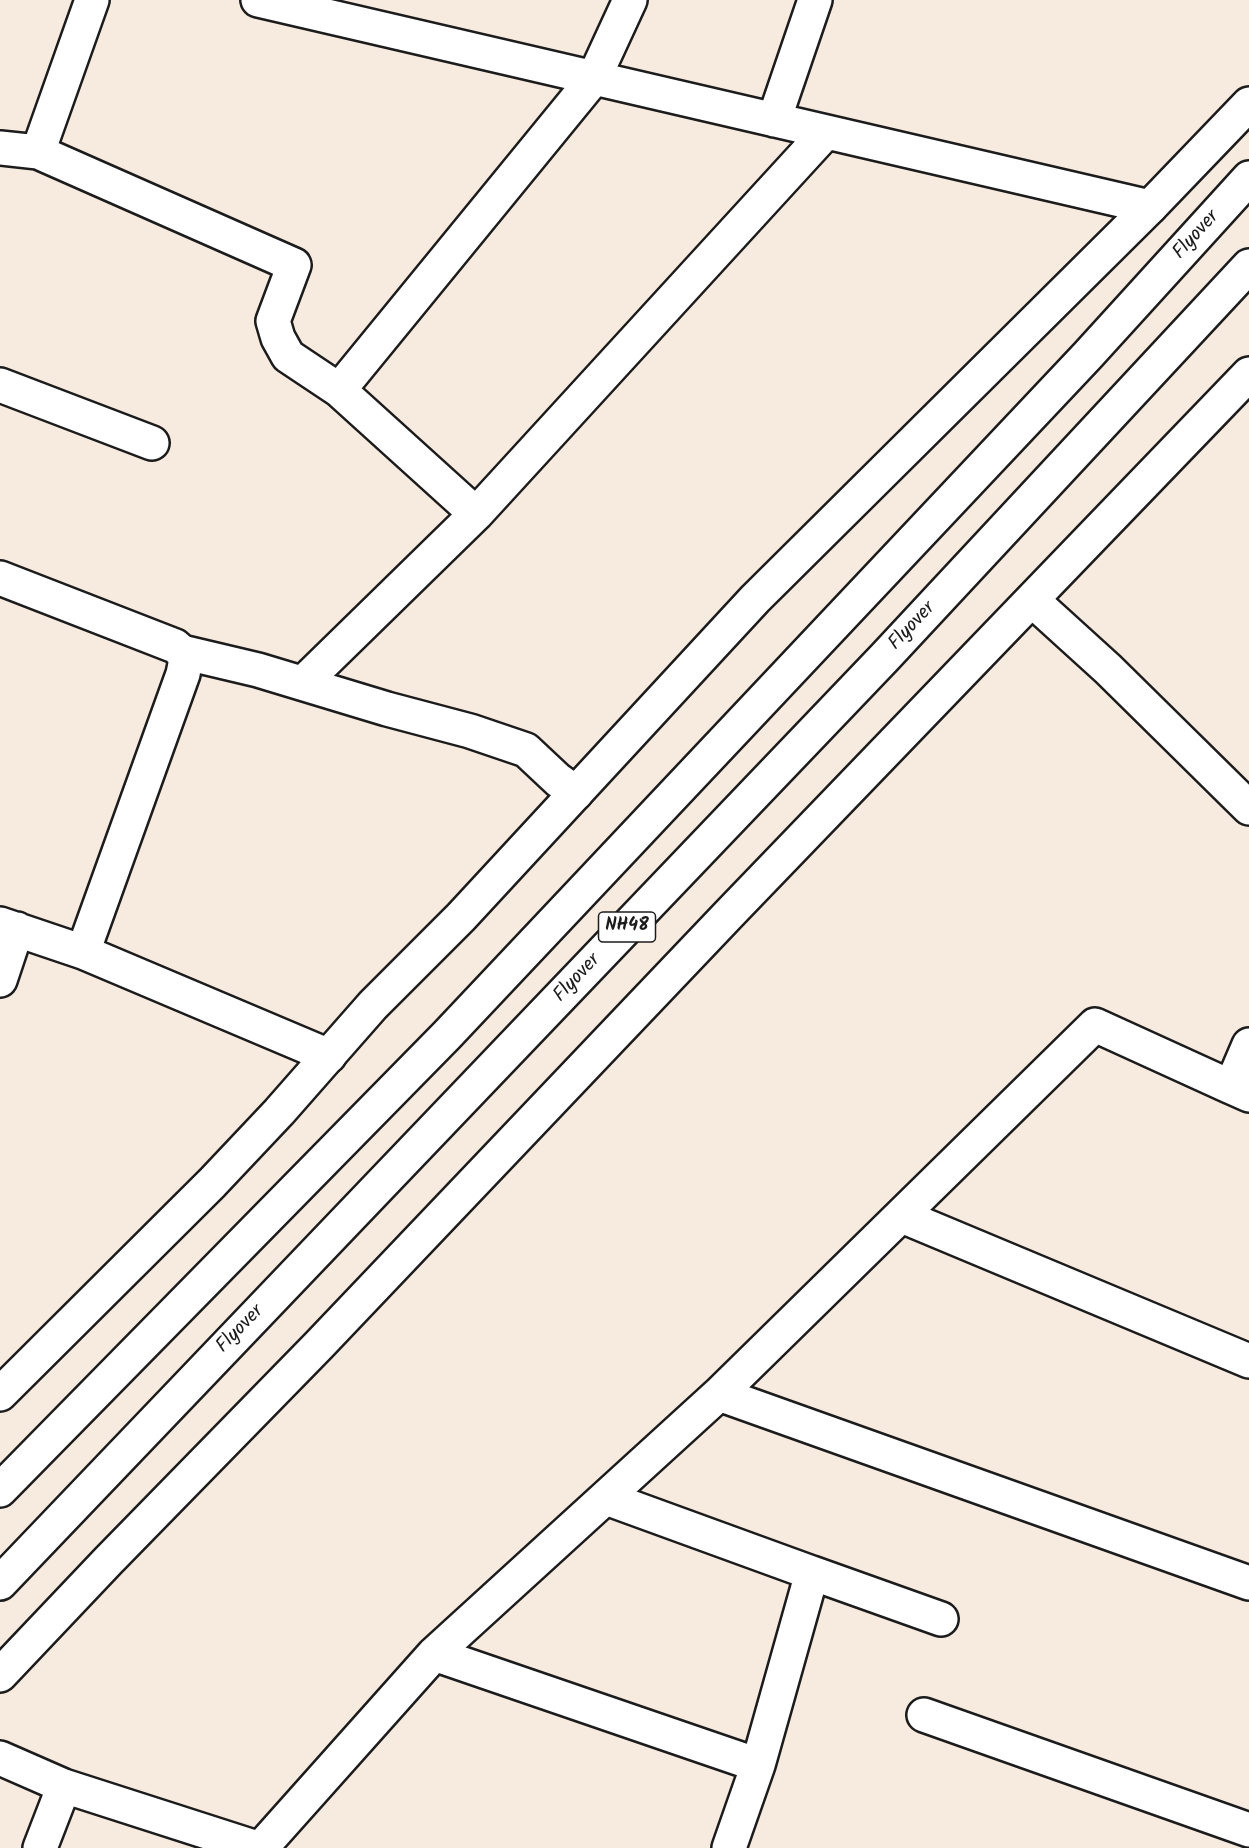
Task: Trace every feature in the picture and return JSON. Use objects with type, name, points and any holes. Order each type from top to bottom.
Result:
[{"type":"main road","points":[[38,152],[92,0]]},
{"type":"main road","points":[[258,0],[310,6],[594,78],[1150,207]]},
{"type":"main road","points":[[339,390],[594,78],[630,0]]},
{"type":"main road","points":[[774,120],[815,0]]},
{"type":"main road","points":[[0,1394],[212,1183],[373,1005],[461,917],[755,599],[1150,207],[1249,104]]},
{"type":"main road","points":[[303,683],[476,514],[826,132]]},
{"type":"main road","points":[[0,148],[38,152],[294,266],[273,321],[278,338],[288,356],[339,390],[476,514]]},
{"type":"main road","name":"Flyover","points":[[0,1490],[447,1035],[1088,355],[1249,178]]},
{"type":"main road","name":"Flyover","points":[[0,1583],[885,657],[1249,266]]},
{"type":"main road","points":[[0,1675],[1249,374]]},
{"type":"main road","points":[[0,385],[152,442]]},
{"type":"main road","points":[[0,578],[175,646],[182,652],[258,670],[387,709],[470,731],[525,750],[576,794]]},
{"type":"main road","points":[[1032,600],[1108,669],[1249,808]]},
{"type":"main road","points":[[83,952],[183,674],[186,662],[182,652]]},
{"type":"main road","points":[[0,980],[8,927],[83,952],[329,1056]]},
{"type":"main road","points":[[0,1758],[64,1786],[219,1843],[259,1848],[434,1654],[719,1394],[1095,1025],[1240,1091],[1249,1045]]},
{"type":"main road","points":[[902,1216],[1249,1361]]},
{"type":"main road","points":[[719,1394],[1249,1583]]},
{"type":"main road","points":[[606,1498],[941,1619]]},
{"type":"main road","points":[[729,1848],[758,1765],[812,1573]]},
{"type":"main road","points":[[434,1654],[758,1765]]},
{"type":"main road","points":[[924,1715],[1249,1830]]},
{"type":"main road","points":[[39,1848],[64,1786]]}]
